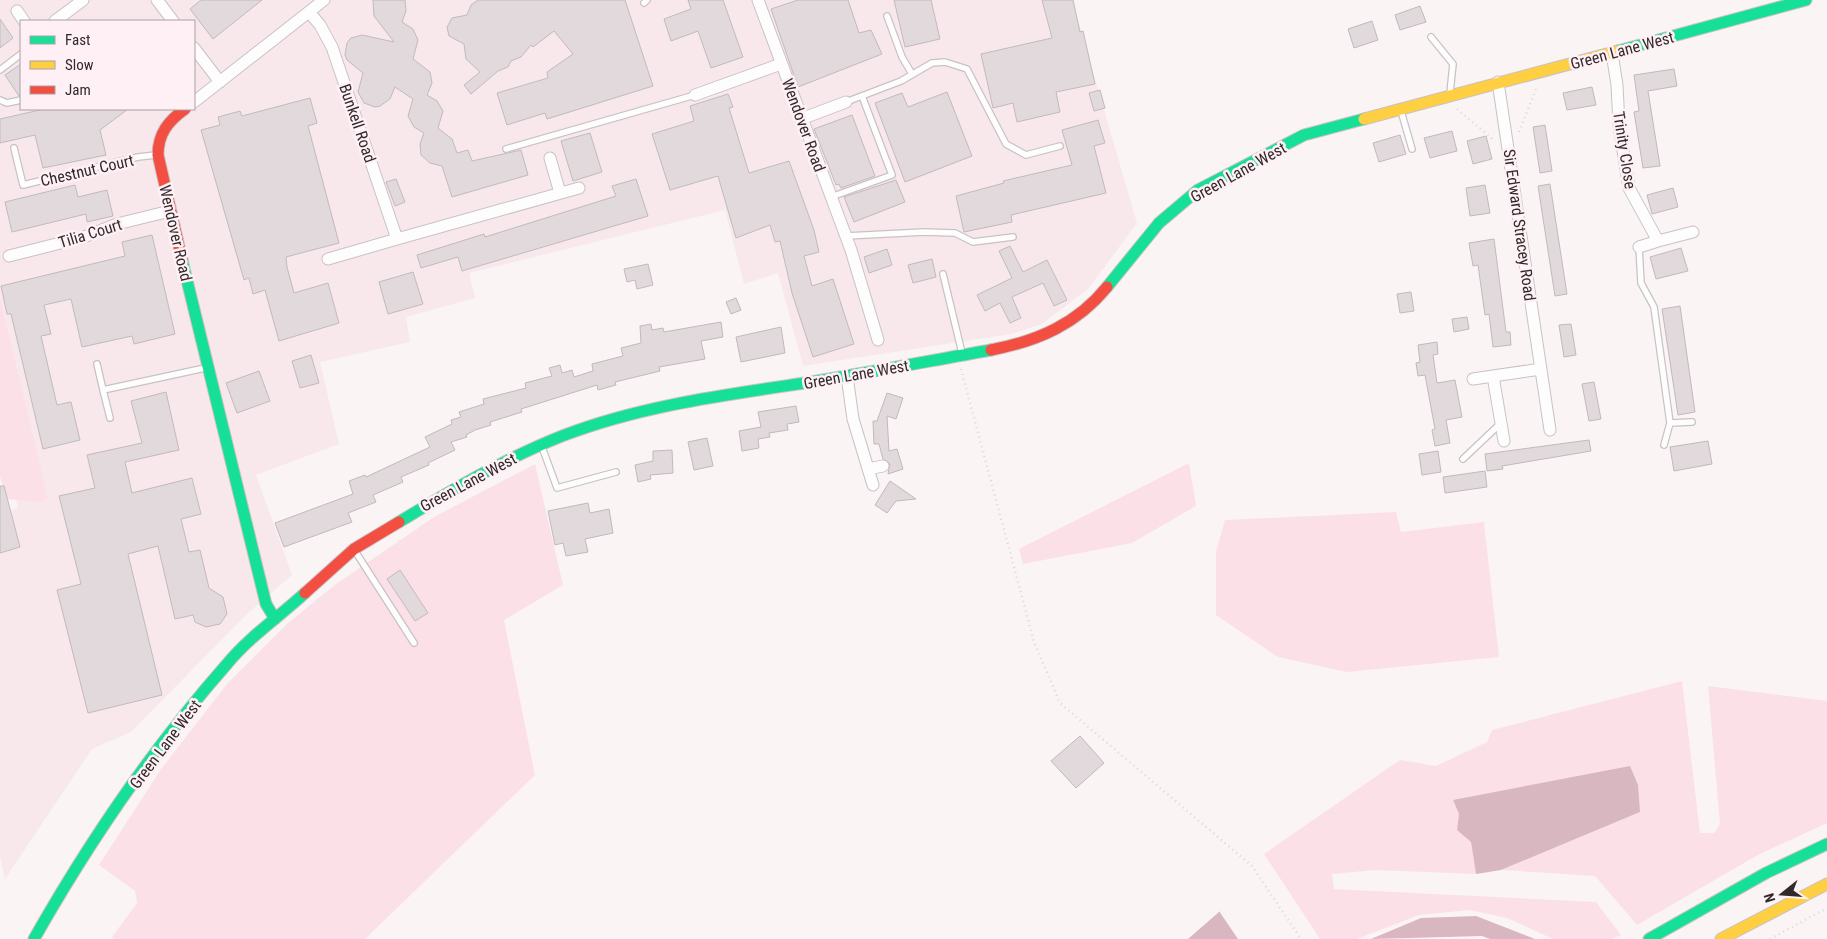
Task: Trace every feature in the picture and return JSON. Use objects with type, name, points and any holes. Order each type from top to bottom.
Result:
[{"type":"main road","name":"Green Lane West","points":[[34,939],[66,883],[151,758],[228,662],[354,549],[479,474],[541,445],[622,418],[707,398],[847,376],[1011,346],[1057,330],[1102,293],[1159,222],[1198,190],[1304,135],[1498,82],[1612,54],[1806,0]]},
{"type":"main road","name":"Wendover Road","points":[[184,110],[164,129],[157,142],[158,155],[207,367],[266,604],[275,619]]},
{"type":"main road","points":[[1649,939],[1766,872],[1827,844]]},
{"type":"main road","points":[[1721,939],[1789,902],[1827,884]]},
{"type":"street","points":[[56,20],[83,0]]},
{"type":"street","points":[[157,0],[172,20]]},
{"type":"street","points":[[195,101],[324,0]]},
{"type":"street","name":"Wendover Road","points":[[761,1],[781,64],[851,250],[878,340]]},
{"type":"street","points":[[16,11],[23,20]]},
{"type":"street","name":"Bunkell Road","points":[[309,12],[320,25],[332,47],[397,239]]},
{"type":"street","points":[[195,49],[220,82]]},
{"type":"street","name":"Trinity Close","points":[[1612,54],[1628,188],[1658,241]]},
{"type":"street","points":[[695,95],[781,64]]},
{"type":"street","name":"Sir Edward Stracey Road","points":[[1498,82],[1550,430]]},
{"type":"street","points":[[801,118],[846,102]]},
{"type":"street","points":[[550,158],[560,193]]},
{"type":"street","points":[[328,259],[579,188]]},
{"type":"street","name":"Tilia Court","points":[[9,256],[84,237],[117,224],[170,211]]},
{"type":"street","points":[[1639,247],[1693,232]]},
{"type":"street","points":[[1473,379],[1541,369]]},
{"type":"street","points":[[847,376],[853,419],[873,485]]},
{"type":"street","points":[[1493,376],[1504,441]]},
{"type":"street","points":[[868,469],[883,466]]},
{"type":"lane","points":[[887,16],[902,57],[912,74]]},
{"type":"lane","points":[[1431,38],[1453,64],[1446,96]]},
{"type":"lane","points":[[0,70],[20,55]]},
{"type":"lane","points":[[846,102],[901,81],[932,63],[945,62],[967,69],[1006,144],[1026,155],[1060,146]]},
{"type":"lane","points":[[506,149],[695,95]]},
{"type":"lane","points":[[831,197],[892,175],[862,96]]},
{"type":"lane","points":[[0,100],[7,103],[20,100]]},
{"type":"lane","points":[[1400,108],[1412,149]]},
{"type":"lane","name":"Chestnut Court","points":[[14,148],[23,185],[138,157],[158,155]]},
{"type":"lane","points":[[846,236],[955,233],[973,242],[1013,237]]},
{"type":"lane","points":[[1639,247],[1641,283],[1654,307],[1670,423],[1664,445]]},
{"type":"lane","points":[[943,274],[960,355]]},
{"type":"lane","points":[[97,364],[110,418]]},
{"type":"lane","points":[[103,390],[207,367]]},
{"type":"lane","points":[[1670,423],[1692,422]]},
{"type":"lane","points":[[1463,459],[1501,423]]},
{"type":"lane","points":[[541,445],[557,488],[616,472]]},
{"type":"lane","points":[[354,549],[414,643]]},
{"type":"path","points":[[1446,96],[1510,154],[1543,71]]},
{"type":"path","points":[[960,355],[1034,642],[1060,703],[1252,866],[1300,939]]},
{"type":"path","points":[[1770,939],[1827,908]]},
{"type":"shaded area","points":[[0,0],[1072,0],[1137,223],[1088,289],[1042,324],[1011,334],[803,366],[778,273],[744,284],[725,210],[469,273],[475,298],[406,317],[410,342],[320,362],[339,444],[256,475],[292,575],[246,615],[131,732],[92,749],[5,879],[0,856],[0,514],[18,508],[0,429]]},
{"type":"shaded area","points":[[0,298],[48,499],[40,502],[7,499],[0,477]]},
{"type":"shaded area","points":[[1189,463],[1196,506],[1132,543],[1023,564],[1019,549]]},
{"type":"shaded area","points":[[535,464],[563,585],[504,620],[535,775],[365,939],[114,939],[112,937],[137,903],[135,891],[99,865],[161,769],[227,684],[288,623],[336,584],[434,517]]},
{"type":"shaded area","points":[[1396,512],[1401,532],[1484,522],[1499,657],[1347,672],[1278,657],[1216,615],[1216,552],[1225,520]]},
{"type":"shaded area","points":[[1682,681],[1700,833],[1714,833],[1720,824],[1708,686],[1827,701],[1827,823],[1756,856],[1637,925],[1595,876],[1501,870],[1640,812],[1453,800],[1459,814],[1458,830],[1471,842],[1476,874],[1376,870],[1332,874],[1334,889],[1596,902],[1621,935],[1611,939],[1553,939],[1507,918],[1470,910],[1419,915],[1357,939],[1320,939],[1264,854],[1400,760],[1436,766],[1487,742],[1492,730]]},
{"type":"shaded area","points":[[1630,766],[1638,785],[1640,812],[1501,870],[1476,874],[1471,842],[1457,830],[1459,814],[1453,800]]},
{"type":"shaded area","points":[[1219,912],[1238,939],[1188,939]]},
{"type":"shaded area","points":[[1476,916],[1535,939],[1490,939],[1482,936],[1371,939],[1421,918]]},
{"type":"building","points":[[201,0],[262,0],[213,39],[190,9]]},
{"type":"building","points":[[373,0],[405,0],[406,11],[402,22],[413,29],[418,40],[413,59],[430,72],[432,83],[427,95],[437,101],[443,111],[438,128],[452,139],[457,153],[468,150],[472,161],[521,150],[528,175],[452,197],[442,166],[430,163],[421,155],[420,144],[424,133],[414,127],[408,116],[413,99],[395,87],[390,99],[380,106],[375,107],[364,103],[358,92],[363,73],[347,60],[345,55],[347,43],[351,38],[362,35],[394,42],[374,16]]},
{"type":"building","points":[[478,0],[625,0],[653,86],[547,119],[545,113],[507,125],[497,93],[548,78],[547,72],[573,54],[554,31],[533,47],[531,45],[521,57],[511,61],[508,67],[498,71],[471,94],[464,85],[480,72],[466,59],[464,44],[449,36],[447,27],[452,18],[467,15],[471,5]]},
{"type":"building","points":[[688,0],[723,0],[743,57],[711,68],[698,31],[671,41],[664,19],[691,9]]},
{"type":"building","points":[[798,0],[848,0],[859,33],[871,30],[882,54],[798,87],[771,9]]},
{"type":"building","points":[[894,0],[931,0],[940,39],[905,47]]},
{"type":"building","points":[[1042,0],[1073,0],[1080,32],[1083,31],[1095,84],[1056,92],[1060,112],[1017,122],[1013,103],[993,108],[981,54],[1052,38]]},
{"type":"building","points":[[1420,6],[1426,22],[1400,30],[1395,15]]},
{"type":"building","points":[[0,19],[13,38],[0,48]]},
{"type":"building","points":[[1372,21],[1378,40],[1354,48],[1348,29]]},
{"type":"building","points":[[20,65],[20,96],[19,96],[5,75]]},
{"type":"building","points":[[1674,69],[1677,86],[1648,91],[1660,166],[1643,168],[1634,112],[1639,111],[1634,75]]},
{"type":"building","points":[[1592,87],[1596,105],[1567,110],[1563,93]]},
{"type":"building","points":[[1100,90],[1105,108],[1094,111],[1089,93]]},
{"type":"building","points":[[947,92],[972,156],[905,182],[875,103],[902,93],[908,107]]},
{"type":"building","points":[[728,94],[733,107],[729,108],[749,173],[789,161],[814,230],[819,252],[804,256],[812,286],[833,279],[854,344],[813,357],[792,293],[780,241],[775,242],[770,225],[736,238],[718,176],[670,190],[652,134],[694,121],[690,106]]},
{"type":"building","points":[[310,98],[317,123],[308,126],[339,243],[286,257],[287,267],[294,293],[328,283],[339,323],[279,341],[265,290],[253,294],[249,278],[244,280],[201,130],[220,125],[218,117],[240,111],[242,116]]},
{"type":"building","points":[[40,110],[127,110],[100,130],[106,155],[43,168],[35,135],[0,143],[0,119]]},
{"type":"building","points":[[852,115],[875,176],[841,188],[839,184],[836,185],[814,129]]},
{"type":"building","points":[[1098,120],[1105,143],[1094,146],[1106,193],[1011,215],[1012,222],[964,232],[956,196],[1004,183],[1003,181],[1072,165],[1062,130]]},
{"type":"building","points":[[1545,125],[1552,171],[1540,173],[1533,127]]},
{"type":"building","points":[[1452,131],[1457,151],[1430,158],[1424,138]]},
{"type":"building","points":[[590,133],[602,172],[573,181],[561,141]]},
{"type":"building","points":[[1400,135],[1406,154],[1379,162],[1373,143]]},
{"type":"building","points":[[1486,136],[1492,159],[1473,164],[1467,141]]},
{"type":"building","points":[[396,179],[405,202],[395,206],[386,182]]},
{"type":"building","points":[[636,179],[648,216],[462,271],[458,257],[421,268],[417,255],[484,234],[485,237],[616,196],[612,186]]},
{"type":"building","points":[[896,180],[905,202],[854,222],[844,197]]},
{"type":"building","points":[[1550,184],[1567,294],[1555,296],[1538,186]]},
{"type":"building","points":[[75,185],[78,197],[107,190],[113,216],[87,222],[86,214],[12,232],[5,202]]},
{"type":"building","points":[[1485,185],[1490,213],[1470,216],[1466,188]]},
{"type":"building","points":[[1673,188],[1678,207],[1652,214],[1647,195]]},
{"type":"building","points":[[152,235],[175,334],[134,344],[132,336],[82,347],[71,299],[44,305],[51,334],[41,336],[57,405],[71,402],[80,440],[43,449],[11,314],[7,314],[1,286],[125,256],[122,242]]},
{"type":"building","points":[[1494,239],[1506,332],[1510,332],[1511,345],[1493,347],[1489,314],[1485,315],[1478,265],[1473,266],[1469,243]]},
{"type":"building","points":[[1010,246],[1023,272],[1047,260],[1067,300],[1054,306],[1043,283],[1012,297],[1021,318],[1010,323],[1000,303],[985,311],[977,295],[1012,278],[999,251]]},
{"type":"building","points":[[1681,248],[1688,271],[1656,279],[1650,257]]},
{"type":"building","points":[[887,249],[892,265],[869,273],[864,257]]},
{"type":"building","points":[[932,259],[936,277],[913,283],[908,265]]},
{"type":"building","points":[[648,264],[653,285],[637,289],[635,280],[627,282],[624,269]]},
{"type":"building","points":[[413,272],[423,304],[388,314],[379,282]]},
{"type":"building","points":[[1411,292],[1414,311],[1400,313],[1397,294]]},
{"type":"building","points":[[736,298],[741,310],[731,314],[726,302]]},
{"type":"building","points":[[1680,306],[1695,412],[1678,415],[1662,309]]},
{"type":"building","points":[[1467,317],[1469,329],[1454,332],[1452,319]]},
{"type":"building","points":[[721,322],[723,337],[701,341],[705,359],[659,367],[660,371],[615,382],[616,385],[598,390],[597,385],[521,409],[522,412],[490,422],[491,425],[475,430],[466,435],[467,437],[451,442],[455,450],[428,463],[429,465],[401,477],[403,482],[373,495],[376,502],[348,513],[352,522],[284,547],[275,523],[353,494],[349,481],[365,475],[366,477],[430,447],[425,437],[452,424],[451,420],[461,417],[459,412],[484,404],[483,399],[526,388],[525,383],[552,376],[549,368],[560,365],[562,373],[572,370],[574,377],[593,371],[592,364],[623,356],[621,348],[641,343],[640,326],[651,324],[652,330],[663,328],[664,332]]},
{"type":"building","points":[[1571,324],[1576,355],[1564,357],[1559,325]]},
{"type":"building","points":[[781,327],[785,353],[741,362],[736,337]]},
{"type":"building","points":[[1437,342],[1438,354],[1433,355],[1437,383],[1455,380],[1462,417],[1446,420],[1450,443],[1435,446],[1432,430],[1435,429],[1425,375],[1418,376],[1416,363],[1420,362],[1418,345]]},
{"type":"building","points":[[311,355],[319,383],[300,388],[292,361]]},
{"type":"building","points":[[259,371],[270,401],[237,413],[226,383]]},
{"type":"building","points":[[1594,382],[1601,419],[1589,421],[1582,384]]},
{"type":"building","points":[[166,392],[179,450],[125,462],[132,493],[192,478],[201,514],[181,519],[189,552],[200,550],[209,588],[223,597],[227,614],[220,624],[206,627],[195,622],[193,615],[175,619],[158,546],[128,554],[162,695],[88,713],[57,590],[81,584],[59,496],[95,488],[87,455],[142,443],[131,401]]},
{"type":"building","points":[[887,393],[903,398],[896,419],[887,416],[889,451],[897,449],[903,469],[888,474],[890,464],[883,459],[879,444],[874,444],[873,421],[877,421]]},
{"type":"building","points":[[796,406],[799,422],[787,424],[788,430],[769,433],[770,437],[758,439],[759,448],[742,451],[739,431],[761,427],[758,412]]},
{"type":"building","points":[[707,438],[713,466],[694,470],[688,442]]},
{"type":"building","points":[[1589,440],[1591,451],[1502,466],[1503,469],[1487,471],[1485,454]]},
{"type":"building","points":[[1708,441],[1712,464],[1674,471],[1670,447]]},
{"type":"building","points":[[672,450],[673,473],[650,475],[651,479],[638,482],[635,465],[653,461],[653,451]]},
{"type":"building","points":[[1438,451],[1441,472],[1422,475],[1419,454]]},
{"type":"building","points":[[1485,471],[1487,487],[1445,493],[1443,477]]},
{"type":"building","points":[[890,481],[916,499],[896,501],[887,513],[875,505]]},
{"type":"building","points":[[0,486],[4,486],[20,547],[0,553]]},
{"type":"building","points":[[588,503],[590,513],[609,509],[613,533],[585,539],[588,552],[566,556],[563,543],[555,545],[548,511]]},
{"type":"building","points":[[400,570],[428,613],[415,621],[387,579]]},
{"type":"building","points":[[1080,736],[1104,763],[1076,788],[1051,761]]},
{"type":"traffic: fast","points":[[1618,51],[1806,0]]},
{"type":"traffic: fast","points":[[1107,287],[1159,223],[1198,190],[1304,135],[1364,119]]},
{"type":"traffic: fast","points":[[182,260],[266,604],[275,619]]},
{"type":"traffic: fast","points":[[399,522],[499,465],[541,445],[562,436],[621,417],[713,397],[991,350]]},
{"type":"traffic: fast","points":[[34,939],[77,867],[123,797],[173,729],[236,654],[305,593]]},
{"type":"traffic: fast","points":[[1649,939],[1766,873],[1827,844]]},
{"type":"traffic: slow","points":[[1364,119],[1618,51]]},
{"type":"traffic: slow","points":[[1721,939],[1827,884]]},
{"type":"traffic: jam","points":[[182,260],[158,155],[158,147],[162,134],[169,123],[184,110]]},
{"type":"traffic: jam","points":[[991,350],[1025,342],[1070,321],[1107,287]]},
{"type":"traffic: jam","points":[[305,593],[354,549],[399,522]]}]
